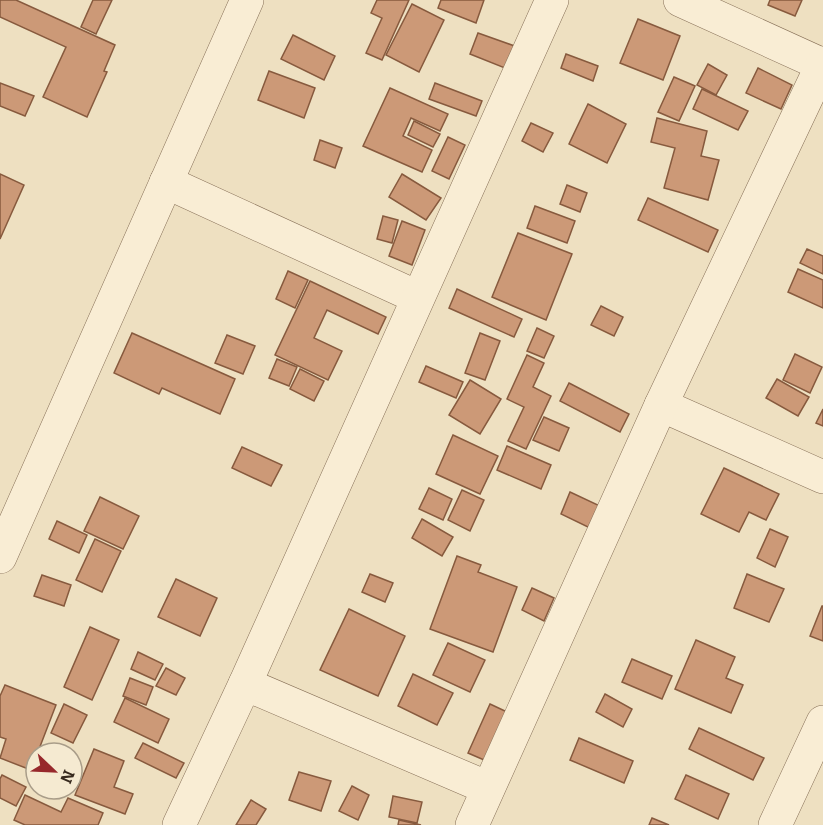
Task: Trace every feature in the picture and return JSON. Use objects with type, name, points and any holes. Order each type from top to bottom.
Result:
[{"type":"street","points":[[1,554],[247,0]]},
{"type":"street","points":[[179,825],[552,0]]},
{"type":"street","points":[[472,825],[662,405],[823,64],[680,0]]},
{"type":"street","points":[[166,182],[417,297]]},
{"type":"street","points":[[662,405],[823,477]]},
{"type":"street","points":[[244,684],[488,788]]},
{"type":"street","points":[[775,825],[823,722]]},
{"type":"building","points":[[0,0],[16,0],[115,45],[104,71],[107,72],[87,117],[43,97],[66,47],[0,17]]},
{"type":"building","points":[[93,0],[112,0],[96,34],[81,27]]},
{"type":"building","points":[[377,0],[409,0],[382,60],[366,53],[382,18],[371,13]]},
{"type":"building","points":[[441,0],[484,0],[476,23],[438,8]]},
{"type":"building","points":[[770,0],[802,0],[795,16],[768,5]]},
{"type":"building","points":[[412,4],[444,20],[419,72],[386,55]]},
{"type":"building","points":[[638,19],[680,36],[663,80],[620,63]]},
{"type":"building","points":[[478,33],[523,49],[515,72],[470,54]]},
{"type":"building","points":[[293,35],[335,56],[324,80],[281,59]]},
{"type":"building","points":[[566,54],[598,66],[593,81],[561,68]]},
{"type":"building","points":[[708,64],[727,75],[716,95],[697,85]]},
{"type":"building","points":[[758,68],[792,85],[781,109],[746,93]]},
{"type":"building","points":[[269,71],[315,88],[304,118],[258,100]]},
{"type":"building","points":[[674,77],[695,86],[679,121],[658,112]]},
{"type":"building","points":[[0,83],[34,96],[25,116],[0,106]]},
{"type":"building","points":[[435,83],[482,101],[476,116],[429,99]]},
{"type":"building","points":[[390,88],[448,114],[440,131],[411,118],[403,136],[432,150],[422,172],[363,146]]},
{"type":"building","points":[[702,89],[748,111],[738,130],[693,109]]},
{"type":"building","points":[[588,104],[626,124],[607,163],[569,144]]},
{"type":"building","points":[[657,118],[707,131],[701,156],[719,160],[708,200],[664,188],[675,148],[651,142]]},
{"type":"building","points":[[414,121],[440,134],[433,147],[408,135]]},
{"type":"building","points":[[531,123],[553,133],[543,152],[522,141]]},
{"type":"building","points":[[448,137],[465,145],[449,179],[432,171]]},
{"type":"building","points":[[320,140],[342,148],[335,168],[314,160]]},
{"type":"building","points":[[0,174],[24,185],[0,239]]},
{"type":"building","points":[[402,174],[441,198],[426,220],[389,197]]},
{"type":"building","points":[[567,185],[587,193],[580,212],[560,204]]},
{"type":"building","points":[[648,198],[718,230],[708,252],[638,220]]},
{"type":"building","points":[[535,206],[575,221],[567,243],[527,228]]},
{"type":"building","points":[[383,216],[398,220],[392,243],[377,239]]},
{"type":"building","points":[[402,221],[425,230],[412,265],[389,256]]},
{"type":"building","points":[[518,233],[572,254],[546,320],[492,297]]},
{"type":"building","points":[[807,249],[823,256],[823,274],[800,263]]},
{"type":"building","points":[[798,269],[823,280],[823,308],[788,292]]},
{"type":"building","points":[[288,271],[308,280],[295,308],[276,299]]},
{"type":"building","points":[[310,281],[386,317],[378,334],[327,310],[314,338],[342,351],[328,380],[275,355]]},
{"type":"building","points":[[457,289],[522,319],[514,337],[449,308]]},
{"type":"building","points":[[601,306],[623,317],[614,336],[591,325]]},
{"type":"building","points":[[537,328],[554,336],[544,358],[527,351]]},
{"type":"building","points":[[132,333],[235,379],[220,414],[162,388],[159,394],[114,373]]},
{"type":"building","points":[[480,333],[500,341],[485,380],[465,373]]},
{"type":"building","points":[[227,335],[255,346],[243,374],[215,363]]},
{"type":"building","points":[[795,354],[822,367],[810,393],[783,380]]},
{"type":"building","points":[[527,355],[544,363],[533,387],[551,396],[526,449],[508,441],[524,407],[507,399]]},
{"type":"building","points":[[277,359],[297,367],[289,386],[269,378]]},
{"type":"building","points":[[426,366],[463,382],[456,398],[419,382]]},
{"type":"building","points":[[300,369],[324,381],[314,401],[290,389]]},
{"type":"building","points":[[777,379],[809,397],[798,416],[766,398]]},
{"type":"building","points":[[470,380],[501,399],[480,434],[449,415]]},
{"type":"building","points":[[569,383],[629,414],[620,432],[560,401]]},
{"type":"building","points":[[823,409],[823,426],[816,423]]},
{"type":"building","points":[[544,417],[569,428],[559,451],[533,440]]},
{"type":"building","points":[[453,435],[498,456],[480,494],[436,474]]},
{"type":"building","points":[[507,446],[551,465],[541,489],[497,470]]},
{"type":"building","points":[[242,447],[282,465],[271,486],[232,468]]},
{"type":"building","points":[[724,468],[779,494],[766,520],[749,512],[739,532],[701,514]]},
{"type":"building","points":[[429,488],[452,499],[443,520],[419,509]]},
{"type":"building","points":[[462,490],[484,500],[470,531],[448,520]]},
{"type":"building","points":[[570,492],[600,506],[590,528],[561,514]]},
{"type":"building","points":[[100,497],[139,516],[123,549],[84,531]]},
{"type":"building","points":[[422,519],[453,537],[442,556],[412,538]]},
{"type":"building","points":[[57,521],[87,535],[79,553],[49,539]]},
{"type":"building","points":[[770,529],[788,537],[775,567],[757,558]]},
{"type":"building","points":[[95,539],[121,551],[102,592],[76,580]]},
{"type":"building","points":[[457,556],[481,565],[478,572],[517,587],[493,652],[430,629]]},
{"type":"building","points":[[370,574],[393,583],[385,602],[362,592]]},
{"type":"building","points":[[747,574],[784,589],[769,622],[734,608]]},
{"type":"building","points":[[42,575],[71,585],[64,606],[34,596]]},
{"type":"building","points":[[176,579],[217,598],[200,636],[158,617]]},
{"type":"building","points":[[532,588],[554,598],[544,621],[522,610]]},
{"type":"building","points":[[823,606],[823,641],[810,636]]},
{"type":"building","points":[[349,609],[405,636],[378,696],[320,670]]},
{"type":"building","points":[[90,627],[119,640],[92,700],[64,687]]},
{"type":"building","points":[[696,640],[735,657],[726,678],[743,685],[731,713],[675,689]]},
{"type":"building","points":[[448,643],[485,660],[470,692],[433,675]]},
{"type":"building","points":[[138,652],[163,664],[155,680],[131,669]]},
{"type":"building","points":[[632,659],[672,676],[662,699],[622,682]]},
{"type":"building","points":[[166,668],[185,678],[176,695],[156,686]]},
{"type":"building","points":[[413,674],[453,693],[437,725],[398,706]]},
{"type":"building","points":[[130,678],[153,687],[146,705],[123,696]]},
{"type":"building","points":[[5,685],[56,705],[42,741],[24,741],[24,767],[0,758],[6,739],[0,737],[0,696]]},
{"type":"building","points":[[605,694],[632,709],[623,727],[596,712]]},
{"type":"building","points":[[125,698],[169,719],[158,743],[114,722]]},
{"type":"building","points":[[64,704],[87,715],[74,741],[51,733]]},
{"type":"building","points":[[490,704],[520,718],[498,766],[468,753]]},
{"type":"building","points":[[699,728],[764,758],[753,780],[689,749]]},
{"type":"building","points":[[579,738],[633,761],[624,783],[570,760]]},
{"type":"building","points":[[143,743],[184,763],[176,778],[135,758]]},
{"type":"building","points":[[94,749],[124,761],[114,787],[133,794],[125,814],[84,798],[84,773]]},
{"type":"building","points":[[299,772],[331,781],[321,811],[289,800]]},
{"type":"building","points":[[2,775],[24,786],[16,806],[0,798]]},
{"type":"building","points":[[686,775],[729,794],[718,819],[675,799]]},
{"type":"building","points":[[352,786],[369,795],[358,820],[339,811]]},
{"type":"building","points":[[393,796],[422,802],[417,823],[389,817]]},
{"type":"building","points":[[24,797],[24,801],[38,801],[61,812],[66,801],[75,801],[103,813],[98,825],[25,825],[14,820]]},
{"type":"building","points":[[251,800],[266,809],[256,825],[236,825]]},
{"type":"building","points":[[652,818],[669,825],[649,825]]},
{"type":"building","points":[[399,820],[421,825],[398,825]]}]
